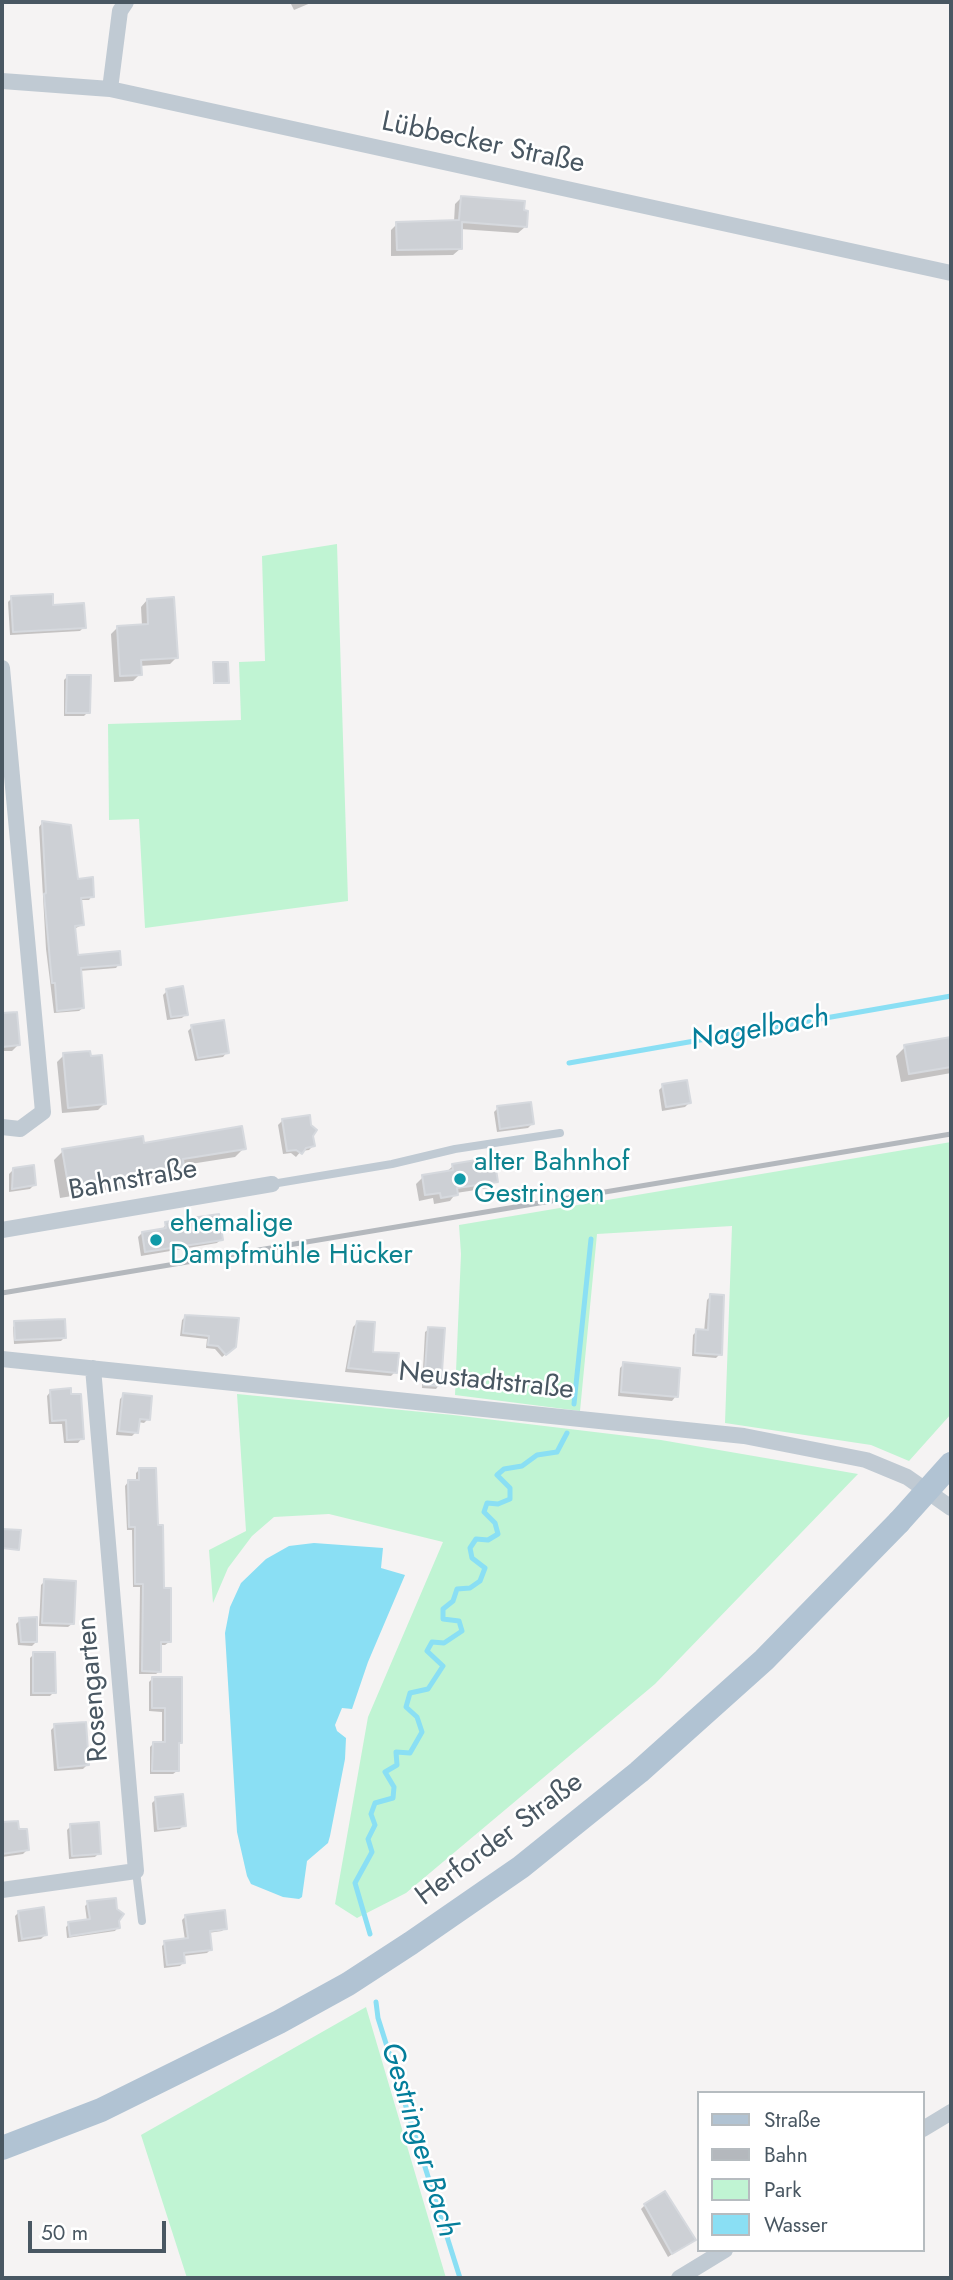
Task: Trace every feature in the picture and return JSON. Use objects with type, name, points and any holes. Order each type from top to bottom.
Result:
[{"type":"main road","name":"Herforder Straße","points":[[2,2148],[101,2110],[279,2022],[348,1984],[521,1867],[639,1772],[765,1660],[899,1522],[951,1464]]},
{"type":"street","points":[[110,89],[120,11],[126,2]]},
{"type":"street","name":"Lübbecker Straße","points":[[2,81],[110,89],[951,273]]},
{"type":"street","points":[[2,668],[43,1112],[20,1129],[2,1127]]},
{"type":"street","name":"Bahnstraße","points":[[2,1230],[272,1184]]},
{"type":"street","name":"Neustadtstraße","points":[[2,1359],[744,1436],[866,1461],[907,1477],[951,1508]]},
{"type":"street","name":"Rosengarten","points":[[93,1368],[136,1871]]},
{"type":"street","points":[[2,1890],[136,1871]]},
{"type":"street","points":[[925,2128],[951,2112]]},
{"type":"street","points":[[679,2278],[722,2252]]},
{"type":"lane","points":[[272,1184],[392,1164],[455,1149],[560,1133]]},
{"type":"lane","points":[[136,1871],[142,1922]]},
{"type":"green space","points":[[337,544],[348,901],[145,928],[139,819],[109,820],[108,724],[241,720],[239,662],[265,661],[262,556]]},
{"type":"green space","points":[[951,1142],[951,1414],[909,1461],[871,1445],[725,1423],[732,1226],[597,1234],[580,1411],[455,1395],[461,1254],[459,1225]]},
{"type":"green space","points":[[237,1394],[453,1415],[661,1440],[858,1474],[655,1684],[406,1893],[357,1918],[335,1904],[368,1717],[443,1542],[329,1514],[274,1517],[252,1536],[228,1568],[213,1603],[209,1550],[246,1531]]},
{"type":"green space","points":[[366,2007],[446,2278],[187,2278],[141,2135]]},
{"type":"water","points":[[314,1543],[383,1548],[381,1568],[405,1575],[368,1662],[352,1709],[342,1708],[335,1725],[337,1731],[346,1738],[345,1759],[330,1836],[328,1843],[307,1861],[302,1897],[299,1899],[283,1897],[251,1884],[247,1876],[237,1832],[225,1633],[230,1607],[241,1583],[266,1559],[289,1546]]},
{"type":"building","points":[[461,196],[525,201],[524,210],[528,211],[527,227],[462,222],[462,249],[397,250],[396,222],[459,220]]},
{"type":"building","points":[[53,594],[53,605],[84,603],[86,628],[13,632],[11,596]]},
{"type":"building","points":[[174,597],[178,658],[141,660],[142,675],[120,676],[117,626],[148,624],[147,599]]},
{"type":"building","points":[[213,662],[228,662],[229,683],[214,683]]},
{"type":"building","points":[[67,675],[91,675],[90,713],[66,713]]},
{"type":"building","points":[[42,821],[71,825],[78,879],[93,877],[94,897],[81,898],[84,925],[75,926],[78,955],[120,951],[121,965],[81,968],[84,1008],[57,1011],[44,894]]},
{"type":"building","points":[[183,986],[188,1015],[171,1017],[166,989]]},
{"type":"building","points":[[17,1012],[20,1045],[2,1047],[2,1013]]},
{"type":"building","points":[[224,1020],[229,1053],[198,1058],[191,1025]]},
{"type":"building","points":[[951,1037],[951,1067],[909,1074],[904,1045]]},
{"type":"building","points":[[90,1051],[91,1056],[102,1055],[106,1104],[68,1108],[63,1053]]},
{"type":"building","points":[[687,1080],[691,1103],[666,1107],[662,1084]]},
{"type":"building","points":[[531,1102],[534,1124],[500,1129],[497,1106]]},
{"type":"building","points":[[310,1115],[311,1125],[317,1130],[313,1136],[315,1146],[306,1148],[302,1154],[296,1150],[287,1151],[282,1119]]},
{"type":"building","points":[[242,1126],[246,1149],[183,1159],[184,1167],[149,1173],[150,1177],[69,1190],[62,1149],[143,1136],[144,1143]]},
{"type":"building","name":"alter Bahnhof Gestringen","points":[[494,1157],[498,1182],[457,1188],[458,1195],[441,1198],[440,1193],[425,1195],[422,1175],[453,1170],[452,1164]]},
{"type":"building","points":[[34,1165],[36,1185],[12,1189],[13,1168]]},
{"type":"building","points":[[219,1214],[223,1240],[145,1252],[142,1232],[166,1228],[165,1222]]},
{"type":"building","points":[[710,1294],[724,1295],[722,1355],[695,1353],[696,1329],[708,1330]]},
{"type":"building","points":[[185,1315],[239,1318],[236,1347],[226,1355],[218,1346],[208,1345],[209,1336],[183,1333]]},
{"type":"building","points":[[65,1319],[66,1338],[15,1340],[14,1321]]},
{"type":"building","points":[[357,1321],[375,1322],[373,1352],[399,1353],[397,1373],[348,1368]]},
{"type":"building","points":[[428,1327],[445,1328],[441,1386],[424,1385]]},
{"type":"building","points":[[623,1362],[680,1368],[678,1397],[621,1392]]},
{"type":"building","points":[[71,1388],[71,1394],[81,1394],[84,1439],[67,1440],[66,1420],[52,1421],[50,1390]]},
{"type":"building","points":[[123,1393],[152,1396],[150,1420],[140,1419],[138,1433],[119,1431]]},
{"type":"building","points":[[139,1468],[156,1468],[158,1525],[163,1525],[164,1588],[171,1588],[171,1642],[161,1642],[161,1672],[142,1671],[143,1584],[135,1584],[135,1527],[129,1527],[128,1480],[139,1480]]},
{"type":"building","points":[[2,1529],[21,1530],[19,1550],[2,1548]]},
{"type":"building","points":[[44,1579],[76,1581],[74,1624],[42,1623]]},
{"type":"building","points":[[37,1617],[37,1642],[21,1642],[19,1618]]},
{"type":"building","points":[[33,1652],[55,1652],[56,1693],[33,1693]]},
{"type":"building","points":[[152,1677],[182,1677],[182,1743],[179,1743],[179,1771],[152,1771],[153,1742],[165,1742],[165,1708],[152,1708]]},
{"type":"building","points":[[86,1722],[89,1765],[58,1768],[54,1724]]},
{"type":"building","points":[[183,1794],[186,1826],[158,1829],[155,1797]]},
{"type":"building","points":[[18,1821],[19,1829],[27,1829],[29,1850],[2,1854],[2,1822]]},
{"type":"building","points":[[99,1822],[101,1854],[72,1856],[70,1824]]},
{"type":"building","points":[[116,1898],[117,1909],[124,1914],[119,1921],[120,1928],[70,1936],[68,1922],[90,1919],[87,1901]]},
{"type":"building","points":[[44,1907],[47,1935],[22,1939],[18,1911]]},
{"type":"building","points":[[225,1910],[227,1929],[210,1931],[212,1950],[184,1953],[185,1963],[167,1965],[164,1941],[188,1938],[185,1915]]},
{"type":"building","points":[[665,2191],[696,2240],[672,2254],[644,2204]]},
{"type":"waterway","name":"Nagelbach","points":[[569,1063],[951,996]]},
{"type":"waterway","name":"Gestringer Bach","points":[[574,1404],[591,1239]]},
{"type":"waterway","name":"Gestringer Bach","points":[[370,1934],[355,1883],[372,1852],[368,1839],[375,1825],[371,1814],[375,1803],[393,1798],[394,1787],[385,1772],[397,1765],[396,1752],[410,1753],[422,1732],[417,1717],[406,1707],[410,1693],[428,1689],[443,1666],[427,1651],[432,1642],[444,1643],[462,1631],[459,1621],[443,1619],[443,1609],[453,1601],[457,1589],[470,1588],[480,1581],[485,1568],[472,1558],[470,1548],[476,1539],[488,1540],[498,1534],[495,1523],[484,1512],[487,1503],[498,1504],[510,1499],[510,1488],[497,1475],[504,1469],[522,1466],[537,1455],[557,1452],[567,1433]]},
{"type":"waterway","name":"Gestringer Bach","points":[[376,2002],[378,2018],[460,2278]]},
{"type":"railway","points":[[2,1293],[951,1134]]},
{"type":"place","name":"alter Bahnhof Gestringen","points":[[460,1179]]},
{"type":"place","name":"ehemalige Dampfmühle Hücker","points":[[156,1240]]}]
